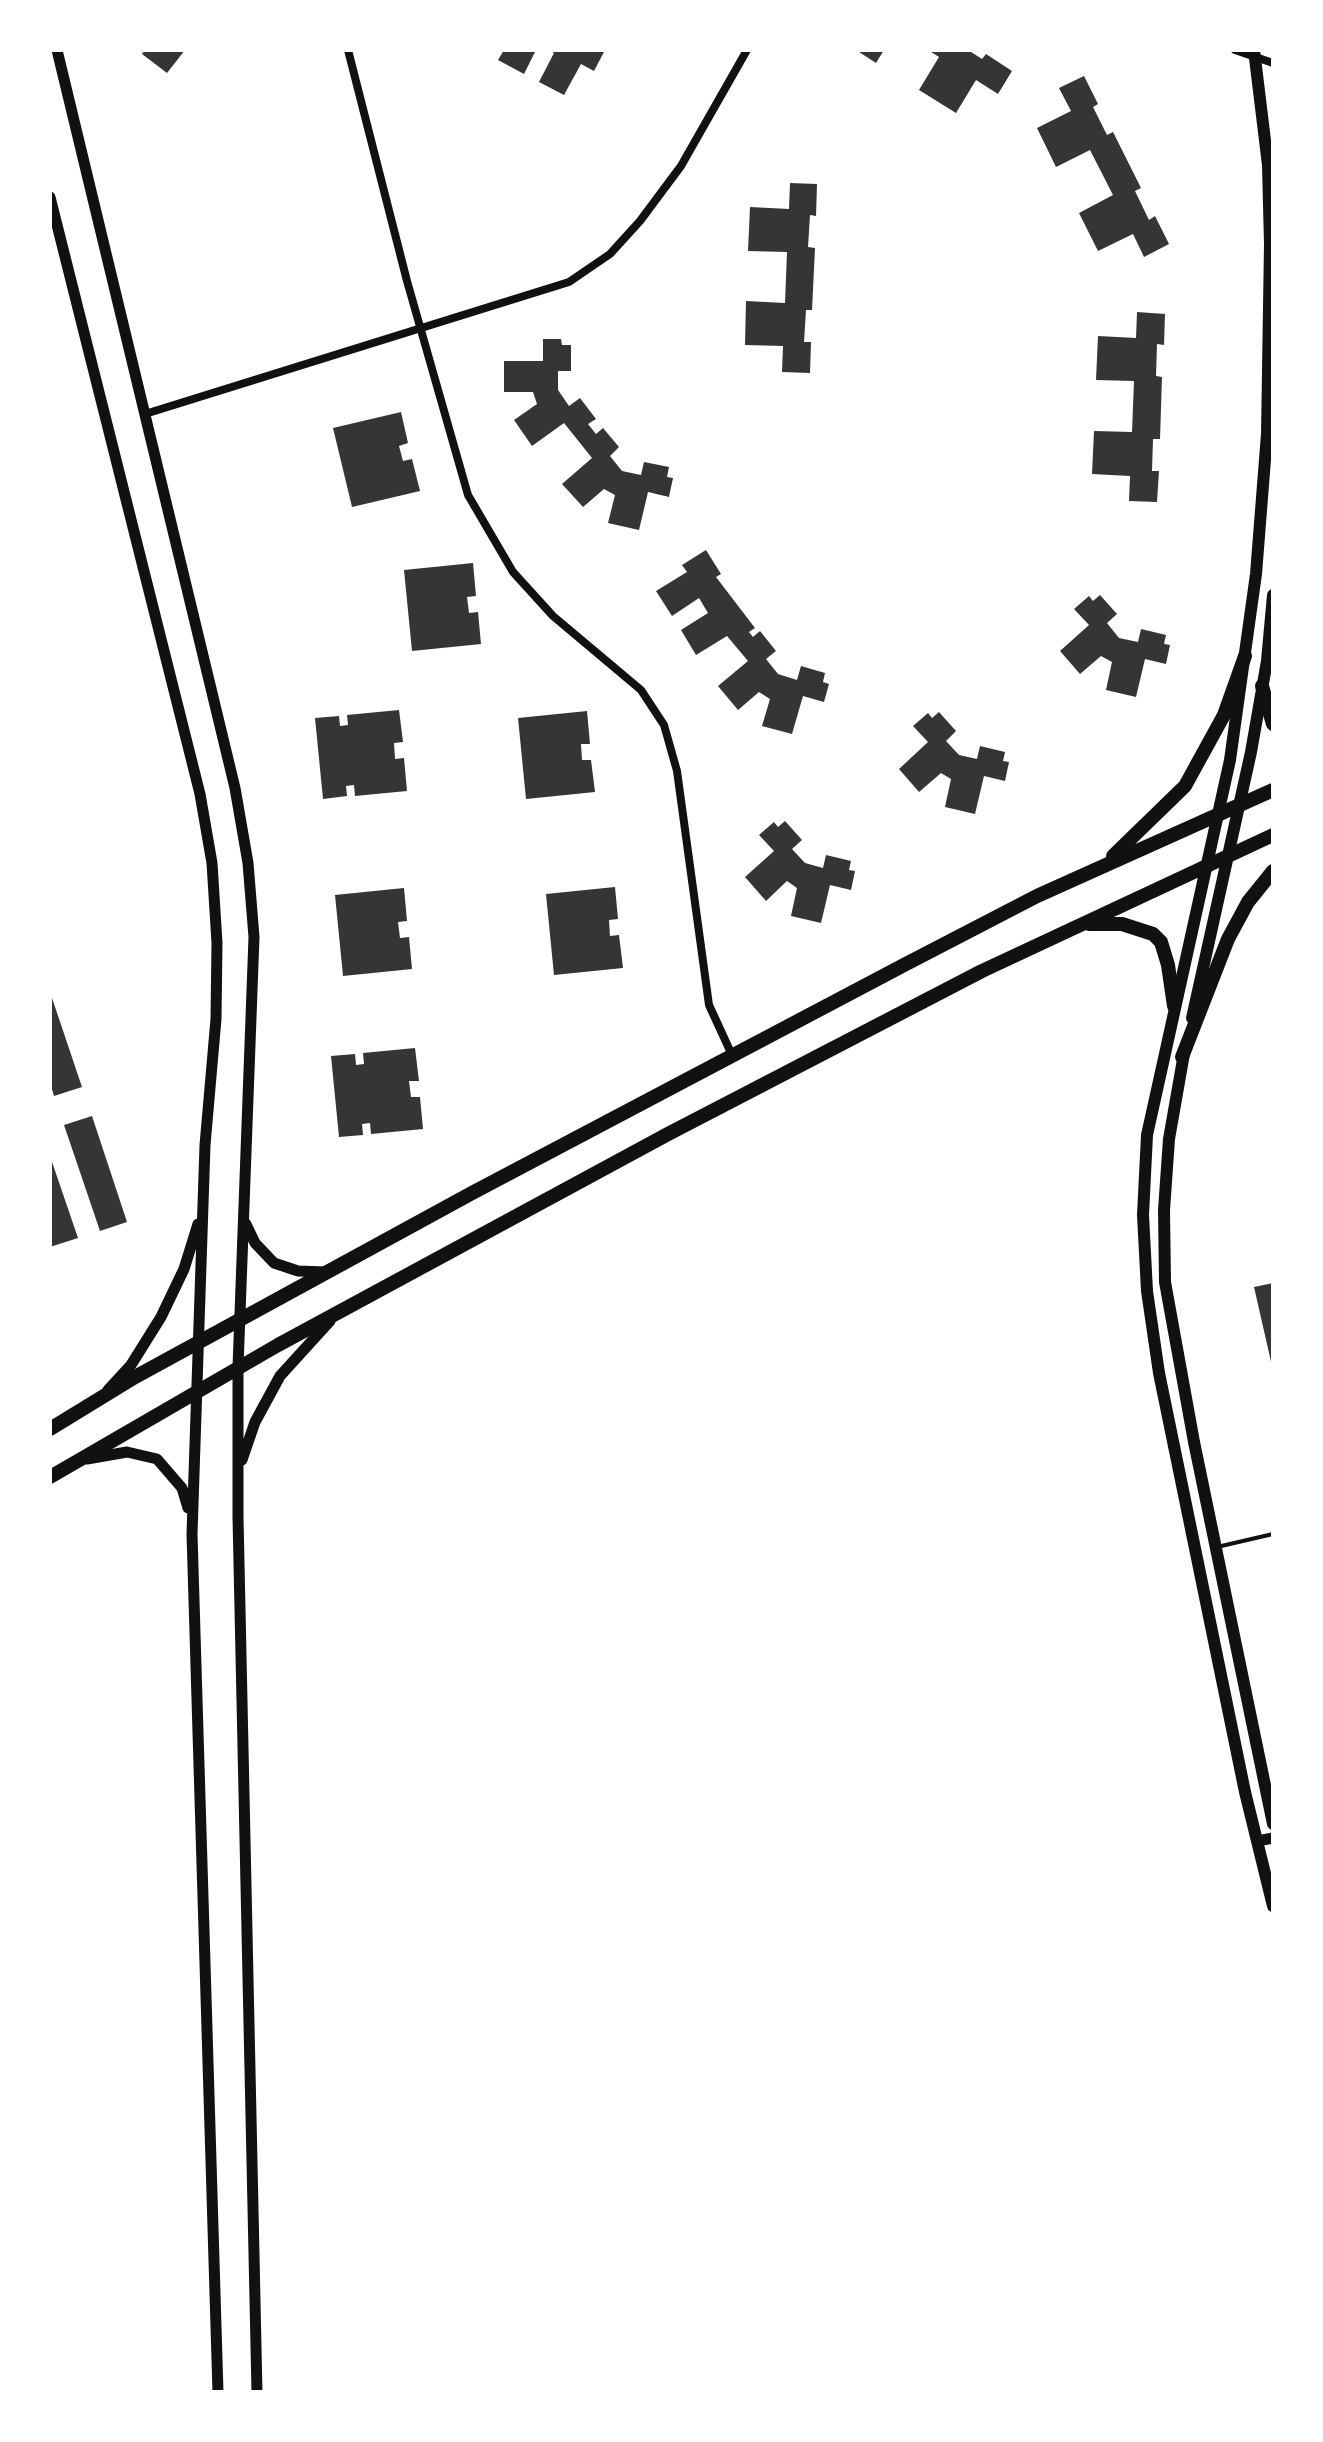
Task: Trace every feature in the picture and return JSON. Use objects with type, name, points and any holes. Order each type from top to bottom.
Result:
[{"type":"main road","points":[[1254,53],[1268,165],[1270,327],[1266,447],[1256,574],[1218,814],[1147,1135],[1143,1215],[1147,1291],[1159,1373],[1273,1906]]},
{"type":"main road","points":[[1273,595],[1262,686],[1240,805],[1182,1057],[1169,1139],[1164,1210],[1165,1282],[1215,1547],[1273,1824]]},
{"type":"main road","points":[[1095,870],[1147,826],[1185,786],[1224,715],[1245,656]]},
{"type":"main road","points":[[1262,686],[1273,724]]},
{"type":"main road","points":[[50,1429],[241,1319],[732,1055],[1095,870],[1273,790]]},
{"type":"main road","points":[[50,1477],[238,1367],[889,1018],[1076,926],[1273,835]]},
{"type":"main road","points":[[1182,1057],[1228,939],[1248,902],[1273,871]]},
{"type":"main road","points":[[1076,926],[1122,924],[1153,934],[1165,952],[1174,1006]]},
{"type":"street","points":[[57,50],[235,788],[248,863],[254,937],[238,1367],[238,1472],[257,2392]]},
{"type":"street","points":[[348,50],[468,495],[513,572],[553,616],[641,690],[664,725],[677,771],[709,1005],[732,1055]]},
{"type":"street","points":[[145,414],[569,282],[610,254],[681,166],[747,50]]},
{"type":"street","points":[[1235,50],[1254,53],[1273,63]]},
{"type":"street","points":[[50,197],[200,794],[212,863],[217,943],[216,1019],[204,1196],[192,1534],[218,2392]]},
{"type":"street","points":[[97,1400],[131,1365],[161,1317],[194,1240],[204,1196]]},
{"type":"street","points":[[245,1219],[255,1243],[274,1263],[298,1271],[327,1272]]},
{"type":"street","points":[[238,1472],[255,1422],[280,1376],[341,1311]]},
{"type":"street","points":[[75,1462],[127,1452],[157,1459],[182,1488],[192,1534]]},
{"type":"street","points":[[1257,1841],[1273,1838]]},
{"type":"lane","points":[[1215,1547],[1273,1534]]},
{"type":"building","points":[[145,50],[185,50],[167,73],[142,54]]},
{"type":"building","points":[[504,50],[536,50],[524,74],[498,60]]},
{"type":"building","points":[[549,50],[605,50],[594,71],[581,64],[564,95],[539,82],[554,53]]},
{"type":"building","points":[[856,50],[884,50],[876,63]]},
{"type":"building","points":[[928,50],[968,50],[982,59],[986,54],[1012,71],[998,94],[976,80],[956,113],[919,90],[939,57]]},
{"type":"building","points":[[1084,76],[1098,104],[1093,107],[1107,135],[1113,132],[1141,188],[1135,191],[1149,220],[1155,216],[1169,244],[1144,257],[1133,234],[1098,251],[1079,213],[1113,195],[1090,150],[1056,167],[1037,128],[1071,111],[1059,88]]},
{"type":"building","points":[[790,183],[817,184],[816,216],[810,215],[808,247],[815,248],[812,310],[806,310],[804,342],[811,342],[810,373],[782,372],[783,346],[745,345],[746,301],[785,303],[787,252],[748,251],[750,207],[789,209]]},
{"type":"building","points":[[1137,312],[1165,314],[1164,345],[1157,344],[1156,376],[1162,377],[1160,439],[1153,439],[1152,471],[1159,471],[1157,502],[1129,501],[1130,476],[1092,474],[1094,431],[1132,432],[1134,381],[1096,380],[1098,336],[1136,338]]},
{"type":"building","points":[[543,339],[561,339],[562,345],[571,345],[571,371],[558,371],[558,390],[569,406],[580,398],[596,419],[588,424],[596,434],[603,428],[619,447],[610,456],[622,471],[641,475],[644,462],[669,467],[667,477],[673,478],[669,497],[648,492],[639,530],[608,523],[615,495],[604,489],[583,507],[562,484],[592,458],[564,423],[532,446],[514,420],[537,404],[533,392],[504,392],[504,361],[543,361]]},
{"type":"building","points":[[401,412],[408,443],[399,446],[403,461],[412,459],[420,491],[352,507],[333,428]]},
{"type":"building","points":[[706,550],[721,574],[716,577],[755,628],[749,632],[753,637],[760,631],[776,651],[766,659],[778,674],[797,680],[801,666],[825,673],[823,682],[829,684],[824,702],[803,696],[792,734],[762,726],[770,699],[759,692],[738,710],[718,686],[748,661],[727,636],[696,655],[681,630],[708,613],[699,598],[672,616],[656,591],[687,572],[682,565]]},
{"type":"building","points":[[473,563],[476,596],[467,597],[469,613],[478,612],[481,644],[412,651],[404,570]]},
{"type":"building","points":[[1100,595],[1117,614],[1107,623],[1119,638],[1138,642],[1141,629],[1166,635],[1164,644],[1170,645],[1166,664],[1145,659],[1136,697],[1106,690],[1112,662],[1101,656],[1080,674],[1060,651],[1089,625],[1074,609],[1089,596],[1093,601]]},
{"type":"building","points":[[399,710],[403,742],[394,743],[395,759],[404,758],[407,791],[355,796],[354,785],[346,786],[347,796],[323,799],[315,718],[339,716],[340,726],[348,725],[347,715]]},
{"type":"building","points":[[587,711],[590,744],[581,744],[582,760],[591,760],[595,792],[526,799],[518,718]]},
{"type":"building","points":[[939,712],[956,731],[946,741],[959,755],[977,759],[980,746],[1005,752],[1003,761],[1009,762],[1005,781],[984,776],[975,814],[945,807],[951,779],[941,773],[919,792],[899,769],[928,742],[913,726],[928,713],[932,718]]},
{"type":"building","points":[[785,821],[802,840],[792,849],[805,863],[823,868],[826,855],[851,861],[849,870],[855,871],[851,890],[830,885],[821,923],[791,916],[797,888],[787,881],[766,901],[745,877],[774,851],[759,835],[774,822],[778,827]]},
{"type":"building","points":[[615,887],[618,919],[609,920],[610,936],[619,935],[623,968],[554,975],[546,894]]},
{"type":"building","points":[[404,888],[407,921],[398,922],[400,938],[409,937],[412,969],[343,976],[335,895]]},
{"type":"building","points":[[50,992],[82,1087],[54,1096],[50,1082]]},
{"type":"building","points":[[415,1048],[419,1081],[409,1081],[411,1097],[420,1097],[423,1129],[371,1134],[370,1123],[362,1124],[363,1135],[339,1137],[331,1056],[355,1054],[356,1065],[364,1064],[363,1053]]},
{"type":"building","points":[[92,1116],[127,1222],[100,1231],[64,1125]]},
{"type":"building","points":[[50,1156],[78,1238],[50,1247]]},
{"type":"building","points":[[1273,1283],[1273,1366],[1272,1366],[1254,1287]]}]
